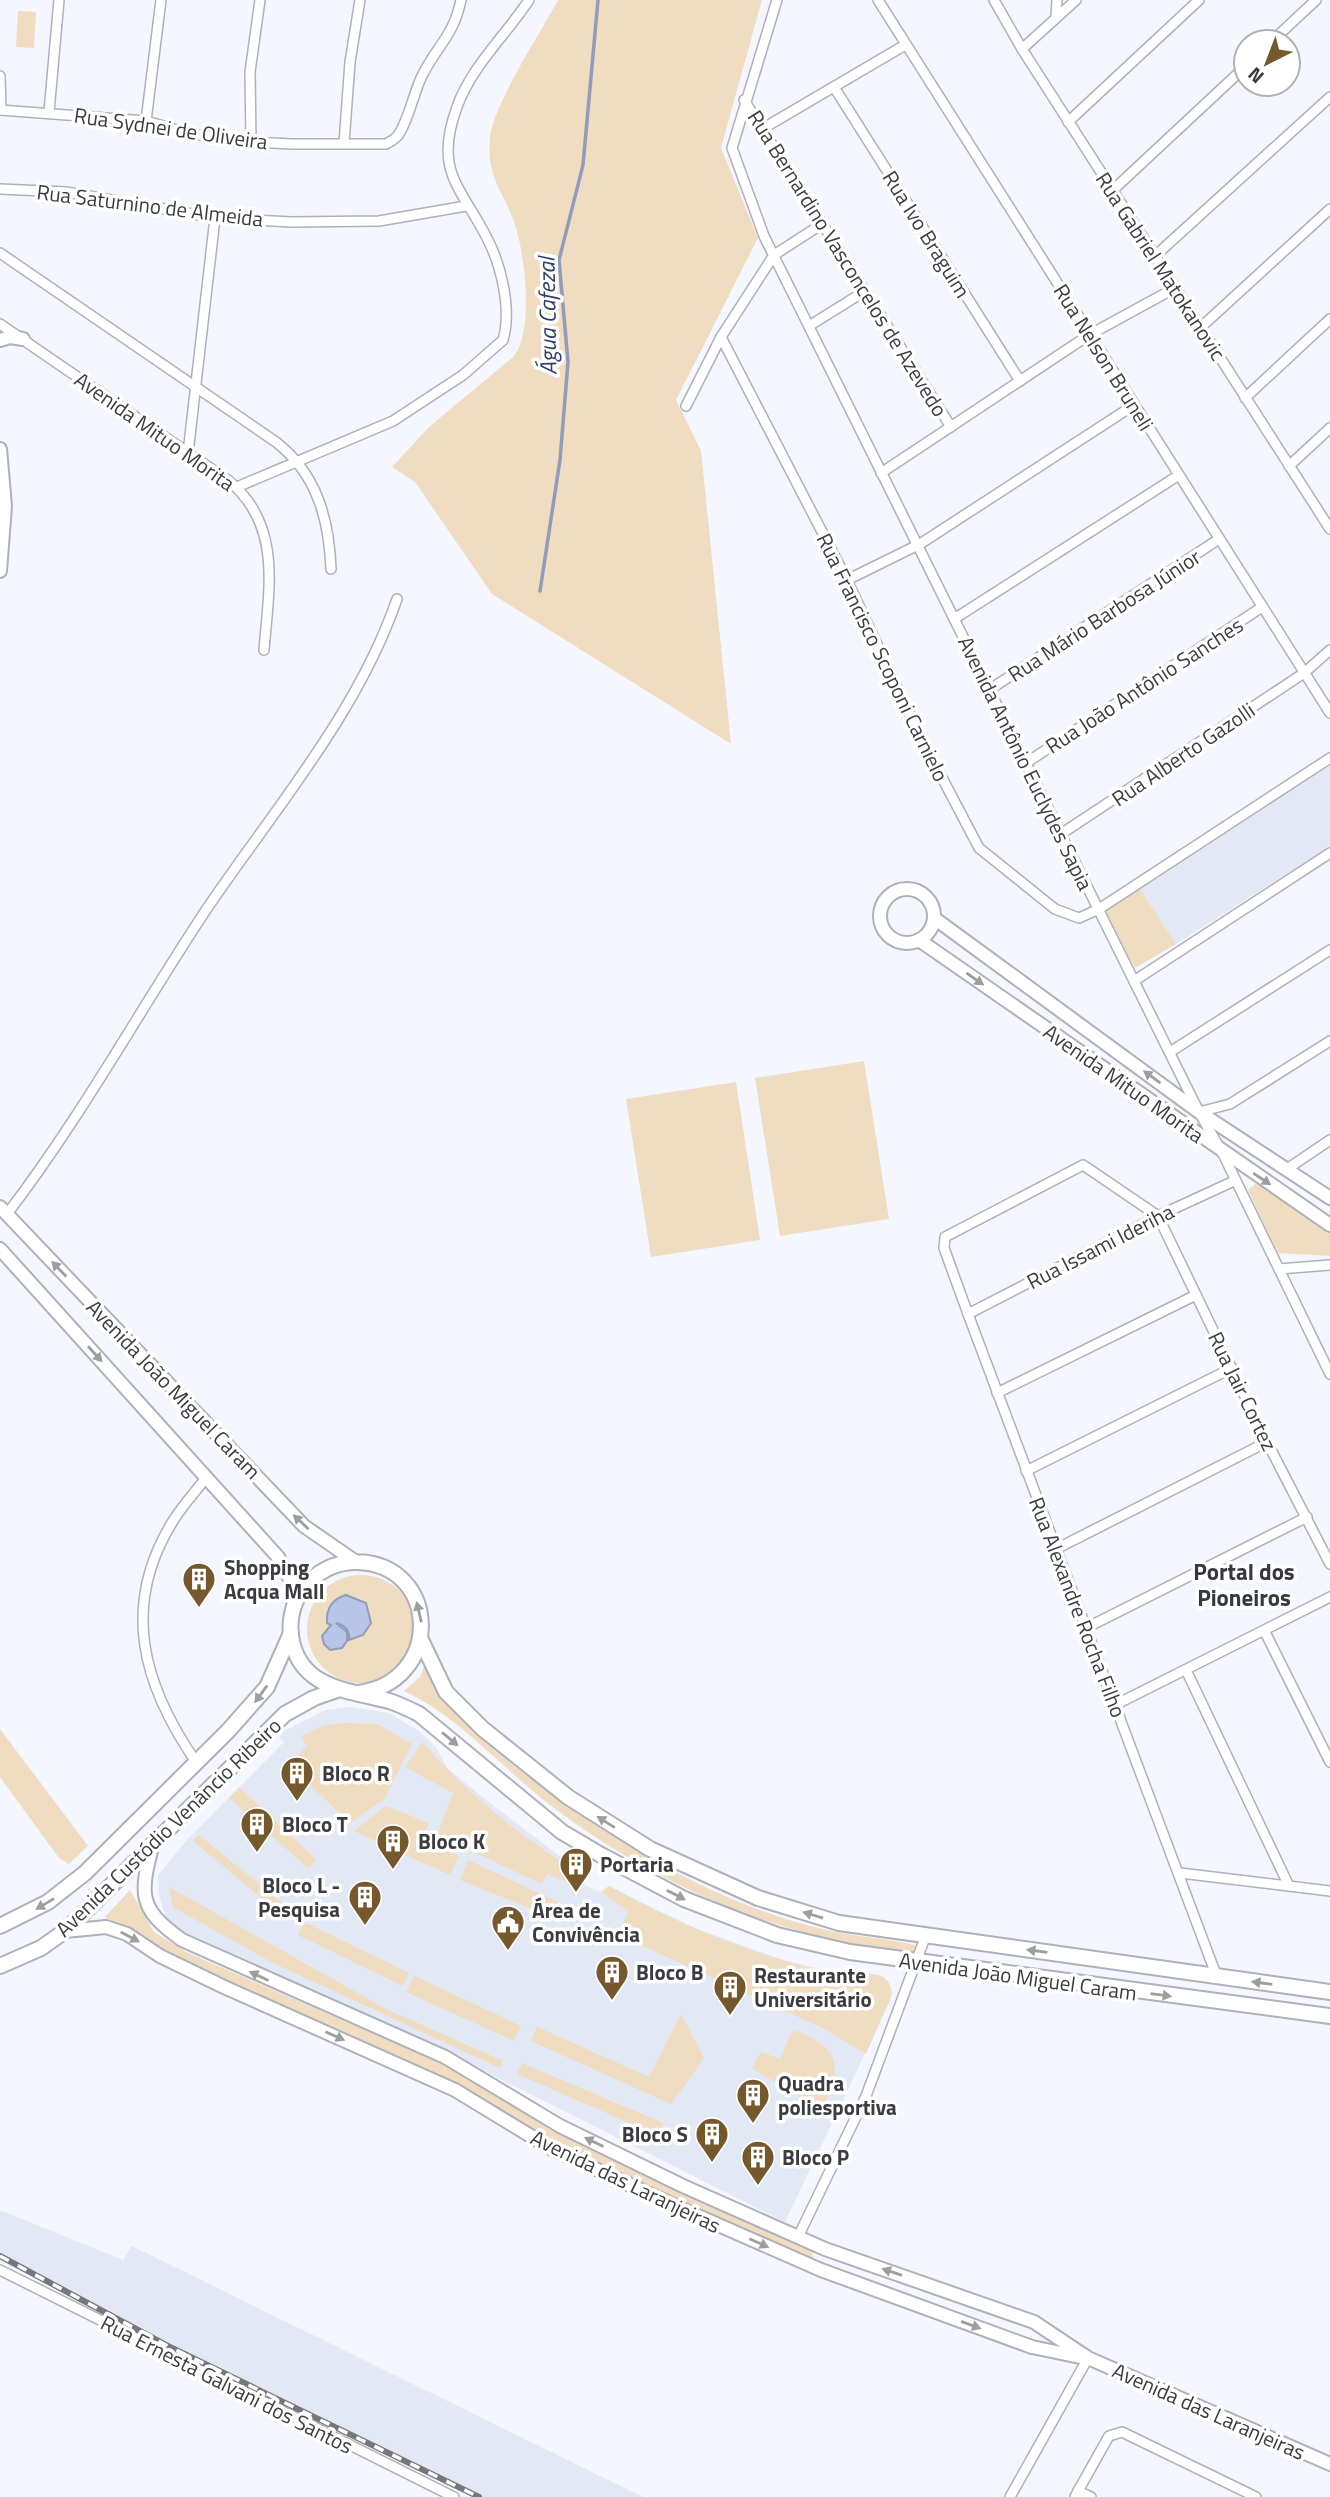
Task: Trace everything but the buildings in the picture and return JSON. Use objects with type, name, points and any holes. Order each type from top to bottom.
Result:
[{"type":"main road","points":[[356,1562],[375,1565],[392,1573],[407,1586],[417,1602],[422,1620],[421,1640],[416,1654],[398,1678],[379,1689],[358,1693],[337,1690],[317,1680],[302,1664],[291,1633],[291,1620],[299,1595],[317,1574],[334,1565],[356,1562]]},
{"type":"main road","name":"Avenida Custódio Venâncio Ribeiro","points":[[0,1926],[48,1902],[85,1873],[249,1709],[267,1686],[291,1633]]},
{"type":"main road","name":"Avenida João Miguel Caram","points":[[421,1640],[446,1692],[482,1729],[568,1797],[650,1849],[758,1898],[839,1923],[1330,1992]]},
{"type":"main road","name":"Avenida Custódio Venâncio Ribeiro","points":[[0,1966],[41,1948],[65,1931],[285,1714],[314,1698],[337,1690]]},
{"type":"main road","name":"Avenida João Miguel Caram","points":[[358,1693],[393,1702],[419,1714],[562,1832],[684,1899],[777,1935],[850,1952],[918,1962],[1330,2016]]},
{"type":"street","points":[[49,112],[59,0]]},
{"type":"street","points":[[146,121],[161,0]]},
{"type":"street","points":[[251,141],[250,72],[260,0]]},
{"type":"street","points":[[344,143],[350,62],[360,0]]},
{"type":"street","name":"Rua Sydnei de Oliveira","points":[[1,110],[146,121],[188,134],[251,141],[386,144],[397,138],[428,63],[456,23],[461,0]]},
{"type":"street","points":[[237,487],[393,421],[455,380],[500,345],[506,321],[502,283],[488,238],[456,187],[447,146],[453,118],[469,82],[529,0]]},
{"type":"street","points":[[744,100],[777,0]]},
{"type":"street","name":"Rua Gabriel Matokanovic","points":[[994,0],[1022,50],[1330,529]]},
{"type":"street","points":[[1056,18],[1057,0]]},
{"type":"street","points":[[1022,50],[1076,0]]},
{"type":"street","points":[[1068,121],[1199,0]]},
{"type":"street","points":[[1286,28],[1316,0]]},
{"type":"street","name":"Rua Nelson Bruneli","points":[[880,1],[905,45],[1330,713]]},
{"type":"street","points":[[762,129],[905,45]]},
{"type":"street","points":[[0,76],[1,110]]},
{"type":"street","points":[[1112,190],[1232,79]]},
{"type":"street","name":"Rua Ivo Braguim","points":[[834,87],[1020,381]]},
{"type":"street","points":[[1155,256],[1330,97]]},
{"type":"street","name":"Rua Bernardino Vasconcelos de Azevedo","points":[[744,100],[951,426]]},
{"type":"street","name":"Avenida Antônio Euclydes Sapia","points":[[744,100],[732,148],[774,255],[1329,1370]]},
{"type":"street","name":"Rua Saturnino de Almeida","points":[[0,190],[88,194],[215,218],[353,223],[415,217],[466,206]]},
{"type":"street","points":[[1200,328],[1330,209]]},
{"type":"street","points":[[188,453],[215,218]]},
{"type":"street","points":[[686,407],[721,337],[774,255],[822,223]]},
{"type":"street","points":[[0,253],[197,387],[298,461],[316,491],[323,512],[331,569]]},
{"type":"street","points":[[881,473],[1089,335],[1175,288]]},
{"type":"street","points":[[809,326],[865,291]]},
{"type":"street","points":[[1245,398],[1330,319]]},
{"type":"street","name":"Avenida Mituo Morita","points":[[0,324],[237,487],[257,512],[270,551],[264,650]]},
{"type":"street","points":[[0,341],[10,337],[23,339]]},
{"type":"street","name":"Rua Francisco Scoponi Carnielo","points":[[721,337],[847,580],[918,732],[979,848],[1055,909],[1070,917],[1079,918],[1098,909]]},
{"type":"street","points":[[847,580],[919,544],[1134,405]]},
{"type":"street","points":[[1289,466],[1330,428]]},
{"type":"street","points":[[0,449],[5,506],[0,571]]},
{"type":"street","points":[[954,619],[1179,475]]},
{"type":"street","name":"Rua Mário Barbosa Júnior","points":[[989,690],[1219,539]]},
{"type":"street","points":[[4,1210],[54,1149],[204,914],[328,735],[386,633],[397,599]]},
{"type":"street","name":"Rua João Antônio Sanches","points":[[1026,763],[1262,607]]},
{"type":"street","name":"Rua Alberto Gazolli","points":[[1061,834],[1304,673],[1330,650]]},
{"type":"street","points":[[1098,909],[1330,758]]},
{"type":"street","points":[[1134,981],[1330,853]]},
{"type":"street","points":[[906,888],[921,892],[932,905],[934,918],[929,931],[919,940],[906,943],[894,940],[883,929],[880,912],[886,899],[906,888]]},
{"type":"street","name":"Avenida Mituo Morita","points":[[934,918],[1199,1112],[1330,1198]]},
{"type":"street","name":"Avenida Mituo Morita","points":[[919,940],[1223,1154],[1330,1224]]},
{"type":"street","points":[[1170,1052],[1330,950]]},
{"type":"street","points":[[1199,1112],[1230,1104],[1330,1041]]},
{"type":"street","points":[[1287,1169],[1330,1140]]},
{"type":"street","name":"Rua Alexandre Rocha Filho","points":[[1158,1216],[1083,1165],[952,1230],[945,1237],[944,1248],[1180,1872],[1217,1977]]},
{"type":"street","name":"Rua Issami Ideriha","points":[[968,1314],[1158,1216],[1234,1181]]},
{"type":"street","name":"Avenida João Miguel Caram","points":[[4,1210],[304,1526],[356,1562]]},
{"type":"street","name":"Rua Jair Cortez","points":[[1158,1216],[1267,1442],[1330,1564]]},
{"type":"street","name":"Avenida João Miguel Caram","points":[[0,1249],[278,1557],[299,1595]]},
{"type":"street","points":[[1279,1269],[1330,1265]]},
{"type":"street","points":[[997,1393],[1196,1295]]},
{"type":"street","points":[[1027,1471],[1232,1368]]},
{"type":"street","points":[[1056,1549],[1267,1442]]},
{"type":"street","points":[[196,1762],[175,1731],[148,1665],[143,1641],[142,1605],[149,1570],[159,1546],[173,1520],[206,1478]]},
{"type":"street","points":[[1086,1628],[1307,1517]]},
{"type":"street","points":[[1115,1705],[1330,1597]]},
{"type":"street","points":[[1265,1632],[1330,1762]]},
{"type":"street","points":[[1186,1671],[1289,1886]]},
{"type":"street","name":"Avenida das Laranjeiras","points":[[154,1841],[143,1885],[146,1901],[158,1923],[182,1941],[445,2057],[560,2126],[683,2186],[798,2237],[1034,2322],[1087,2358],[1330,2464]]},
{"type":"street","points":[[1180,1872],[1330,1891]]},
{"type":"street","name":"Avenida das Laranjeiras","points":[[65,1931],[106,1927],[127,1934],[160,1955],[224,1987],[455,2090],[552,2149],[821,2270],[1032,2347],[1087,2358]]},
{"type":"street","points":[[798,2237],[866,2096],[926,1935]]},
{"type":"street","name":"Rua Ernesta Galvani dos Santos","points":[[0,2270],[454,2497]]},
{"type":"street","points":[[1010,2497],[1087,2358]]},
{"type":"street","points":[[1091,2497],[1077,2494],[1110,2436],[1122,2432],[1256,2497]]},
{"type":"shaded area","points":[[558,0],[762,0],[721,148],[758,238],[676,400],[701,451],[731,744],[492,594],[415,482],[392,467],[430,426],[513,357],[520,346],[526,314],[525,275],[512,216],[491,165],[490,138],[508,89]]},
{"type":"shaded area","points":[[18,11],[36,12],[34,48],[16,47]]},
{"type":"shaded area","points":[[1330,766],[1330,846],[1176,944],[1140,889]]},
{"type":"shaded area","points":[[1140,889],[1176,944],[1135,968],[1104,912]]},
{"type":"shaded area","points":[[864,1061],[889,1219],[780,1236],[755,1078]]},
{"type":"shaded area","points":[[736,1082],[760,1240],[651,1257],[626,1099]]},
{"type":"shaded area","points":[[1257,1183],[1330,1233],[1330,1256],[1278,1253],[1248,1190]]},
{"type":"shaded area","points":[[361,1575],[382,1579],[399,1591],[411,1608],[415,1629],[411,1650],[399,1667],[382,1679],[361,1683],[340,1679],[323,1667],[311,1650],[307,1629],[311,1608],[323,1591],[340,1579]]},
{"type":"shaded area","points":[[424,1666],[450,1706],[498,1753],[583,1815],[648,1857],[716,1892],[788,1920],[826,1930],[915,1945],[915,1952],[911,1954],[862,1946],[767,1921],[676,1883],[633,1860],[550,1805],[461,1728],[424,1701],[404,1691],[420,1677]]},
{"type":"shaded area","points":[[351,1707],[389,1713],[419,1731],[436,1747],[447,1768],[486,1800],[561,1857],[564,1853],[585,1866],[580,1883],[601,1892],[609,1886],[692,1927],[780,1959],[844,1975],[845,1969],[880,1975],[889,1982],[891,1999],[785,2222],[480,2069],[168,1924],[159,1896],[158,1875],[187,1840],[284,1742],[279,1737],[286,1730],[326,1710]]},
{"type":"shaded area","points":[[343,1723],[377,1724],[412,1744],[384,1799],[350,1823],[290,1766],[306,1746],[302,1736],[323,1726]]},
{"type":"shaded area","points":[[0,1729],[88,1846],[69,1864],[59,1858],[0,1777]]},
{"type":"shaded area","points":[[423,1742],[494,1812],[575,1870],[570,1883],[547,1874],[542,1884],[437,1835],[453,1793],[405,1767]]},
{"type":"shaded area","points":[[239,1787],[316,1859],[309,1869],[229,1798]]},
{"type":"shaded area","points":[[386,1806],[429,1823],[422,1839],[459,1856],[450,1875],[354,1831]]},
{"type":"shaded area","points":[[199,1835],[293,1912],[288,1920],[193,1841]]},
{"type":"shaded area","points":[[468,1860],[558,1902],[552,1917],[460,1880]]},
{"type":"shaded area","points":[[609,1886],[693,1927],[780,1960],[840,1975],[844,1975],[845,1969],[884,1977],[892,1994],[866,2054],[825,2029],[619,1935],[628,1911],[601,1892]]},
{"type":"shaded area","points":[[169,1887],[384,2008],[503,2061],[500,2068],[273,1963],[173,1907]]},
{"type":"shaded area","points":[[130,1890],[154,1932],[186,1952],[443,2064],[551,2130],[812,2248],[813,2258],[746,2232],[553,2147],[458,2085],[355,2038],[262,2001],[154,1948],[105,1917]]},
{"type":"shaded area","points":[[304,1922],[409,1973],[403,1986],[298,1935]]},
{"type":"shaded area","points":[[414,1976],[521,2026],[514,2041],[406,1992]]},
{"type":"shaded area","points":[[681,2014],[704,2058],[671,2104],[531,2041],[537,2027],[649,2077]]},
{"type":"shaded area","points":[[798,2031],[823,2045],[834,2060],[833,2079],[824,2106],[811,2104],[752,2068],[761,2052],[780,2059],[792,2032]]},
{"type":"shaded area","points":[[522,2063],[663,2123],[657,2135],[517,2074]]},
{"type":"shaded area","points":[[0,2210],[123,2260],[132,2246],[643,2497],[480,2497],[0,2259]]},
{"type":"water","points":[[346,1595],[366,1603],[371,1623],[363,1635],[349,1640],[349,1633],[346,1628],[336,1623],[347,1632],[347,1641],[342,1648],[330,1650],[324,1644],[322,1636],[331,1625],[327,1623],[328,1613],[337,1599]]},
{"type":"waterway","name":"Água Cafezal","points":[[540,591],[560,460],[568,362],[559,260],[583,165],[598,0]]},
{"type":"railway","points":[[0,2256],[166,2345],[479,2497]]},
{"type":"place","name":"Shopping Acqua Mall","points":[[199,1609]]},
{"type":"place","name":"Bloco R","points":[[297,1803]]},
{"type":"place","name":"Bloco T","points":[[257,1854]]},
{"type":"place","name":"Bloco K","points":[[393,1871]]},
{"type":"place","name":"Portaria","points":[[576,1894]]},
{"type":"place","name":"Bloco L - Pesquisa","points":[[365,1927]]},
{"type":"place","name":"Área de Convivência","points":[[508,1952]]},
{"type":"place","name":"Bloco B","points":[[612,2002]]},
{"type":"place","name":"Restaurante Universitário","points":[[730,2017]]},
{"type":"place","name":"Quadra poliesportiva","points":[[753,2125]]},
{"type":"place","name":"Bloco S","points":[[712,2164]]},
{"type":"place","name":"Bloco P","points":[[758,2187]]},
{"type":"district","name":"Portal dos Pioneiros","points":[[1244,1584]]}]
